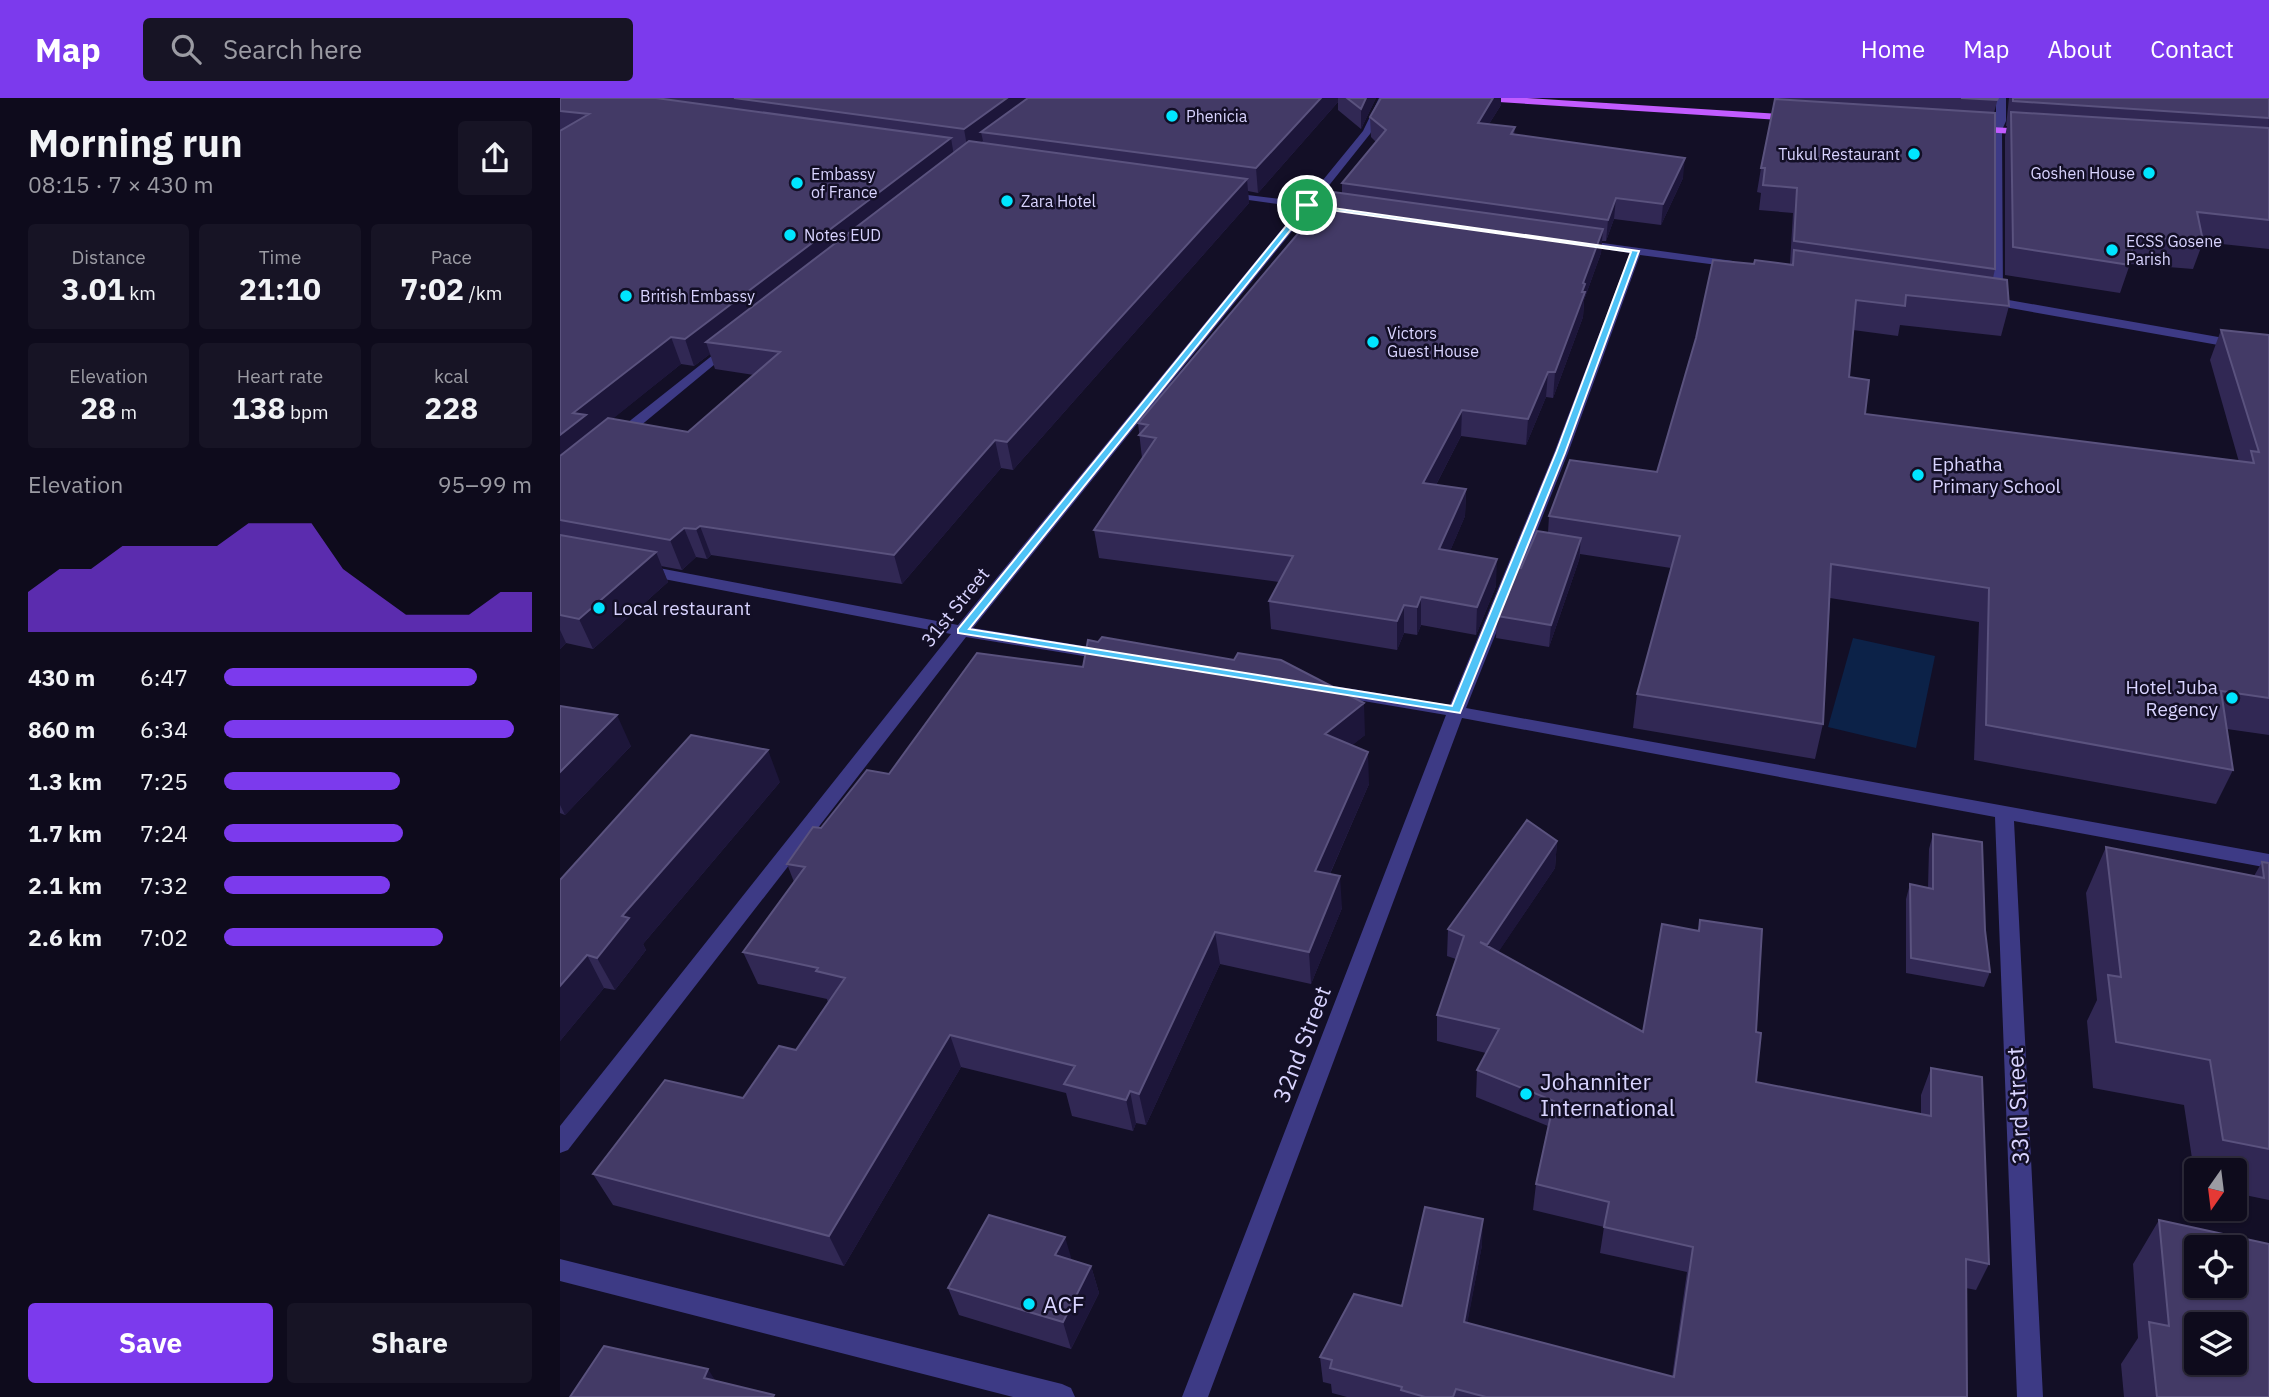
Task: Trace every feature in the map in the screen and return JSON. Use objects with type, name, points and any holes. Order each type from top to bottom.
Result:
[{"type":"main road","points":[[1483,98],[1805,118]]},
{"type":"main road","points":[[1653,98],[1796,107]]},
{"type":"main road","points":[[1974,119],[1999,126]]},
{"type":"main road","points":[[1956,128],[2039,128]]},
{"type":"street","name":"31st Street","points":[[560,1143],[962,631],[1367,132],[1384,98]]},
{"type":"street","points":[[1997,302],[2001,98]]},
{"type":"street","points":[[1213,191],[1348,211]]},
{"type":"street","points":[[1567,241],[1743,266]]},
{"type":"street","name":"32nd Street","points":[[1195,1397],[1456,711],[1561,453],[1636,251]]},
{"type":"street","points":[[1970,298],[2269,350]]},
{"type":"street","points":[[602,450],[739,338]]},
{"type":"street","points":[[627,567],[962,631],[1126,658]]},
{"type":"street","points":[[1305,686],[1456,711],[2269,861]]},
{"type":"street","name":"33rd Street","points":[[2004,814],[2030,1397]]},
{"type":"street","points":[[560,1270],[1062,1397]]},
{"type":"water","points":[[1853,638],[1935,656],[1916,748],[1828,727]]},
{"type":"building","points":[[560,98],[656,98],[951,138],[685,339],[671,337],[573,413],[586,415],[560,435],[560,131],[589,114],[560,111]]},
{"type":"building","points":[[734,98],[1007,98],[964,129]]},
{"type":"building","points":[[1028,98],[1321,98],[1256,168],[981,132]]},
{"type":"building","points":[[1347,98],[1366,98],[1361,109]]},
{"type":"building","points":[[1381,98],[1493,98],[1478,123],[1515,127],[1511,134],[1685,158],[1663,204],[1616,198],[1608,220],[1342,183],[1386,130],[1370,117]]},
{"type":"building","points":[[1961,98],[1998,98],[1997,100]]},
{"type":"building","points":[[2013,98],[2269,98],[2269,118],[2013,101]]},
{"type":"building","points":[[1775,99],[1995,113],[1995,269],[1794,241],[1797,188],[1763,185],[1765,168],[1761,168]]},
{"type":"building","points":[[2011,112],[2269,128],[2269,220],[2197,212],[2203,241],[2134,236],[2130,265],[2013,247]]},
{"type":"building","points":[[969,141],[1247,179],[1007,442],[995,440],[894,555],[700,526],[696,529],[684,528],[670,540],[560,520],[560,456],[608,418],[688,432],[780,352],[706,342]]},
{"type":"building","points":[[1333,192],[1603,229],[1583,283],[1582,292],[1585,292],[1555,372],[1548,372],[1528,419],[1462,410],[1423,483],[1466,489],[1439,549],[1497,559],[1477,607],[1421,597],[1417,607],[1404,605],[1397,621],[1269,601],[1293,556],[1094,530],[1156,438],[1139,435],[1148,425],[1138,423]]},
{"type":"building","name":"Ephatha Primary School","points":[[1794,250],[2007,280],[2009,306],[1906,295],[1905,306],[1856,300],[1849,377],[1869,380],[1865,414],[2254,463],[2251,451],[2259,452],[2221,330],[2269,335],[2269,698],[2221,691],[2233,770],[1986,725],[1989,588],[1831,564],[1823,724],[1637,694],[1680,536],[1549,516],[1570,460],[1657,472],[1696,338],[1713,260],[1754,264],[1755,260],[1793,265]]},
{"type":"building","points":[[1537,531],[1581,538],[1551,625],[1497,616],[1517,567],[1521,568]]},
{"type":"building","points":[[560,535],[656,552],[579,619],[560,615]]},
{"type":"building","points":[[1102,637],[1234,660],[1238,653],[1281,660],[1364,703],[1325,734],[1368,752],[1315,871],[1340,876],[1309,952],[1215,932],[1139,1094],[1130,1091],[1126,1100],[1064,1084],[1075,1066],[950,1035],[829,1236],[593,1174],[665,1080],[743,1098],[779,1046],[796,1050],[845,978],[816,971],[818,968],[743,952],[805,867],[787,864],[813,827],[821,828],[867,770],[889,774],[977,653],[1083,667],[1088,640],[1098,642]]},
{"type":"building","points":[[560,706],[617,715],[560,772]]},
{"type":"building","points":[[691,735],[768,750],[622,916],[629,918],[597,958],[587,955],[560,986],[560,880]]},
{"type":"building","points":[[1527,820],[1557,841],[1487,945],[1480,942],[1643,1032],[1662,924],[1699,931],[1700,920],[1762,929],[1756,1032],[1761,1033],[1756,1082],[1931,1116],[1931,1068],[1982,1077],[1989,1264],[1966,1259],[1967,1397],[1486,1397],[1456,1389],[1453,1397],[1425,1397],[1401,1390],[1402,1387],[1330,1368],[1332,1360],[1320,1357],[1354,1294],[1402,1306],[1425,1207],[1483,1219],[1464,1322],[1674,1377],[1693,1247],[1604,1227],[1609,1202],[1536,1184],[1554,1101],[1477,1070],[1499,1029],[1437,1015],[1464,936],[1448,929]]},
{"type":"building","points":[[1933,834],[1982,842],[1985,930],[1990,972],[1911,958],[1910,884],[1933,889]]},
{"type":"building","points":[[2106,847],[2264,878],[2262,862],[2269,863],[2269,1149],[2223,1140],[2210,1060],[2116,1042],[2108,975],[2121,977]]},
{"type":"building","points":[[989,1215],[1065,1237],[1055,1255],[1091,1266],[1063,1322],[948,1288]]},
{"type":"building","points":[[2159,1220],[2228,1235],[2184,1235],[2184,1298],[2247,1298],[2247,1239],[2269,1244],[2269,1397],[2157,1397],[2149,1322],[2169,1326]]},
{"type":"building","points":[[604,1346],[708,1369],[704,1378],[774,1395],[570,1397]]},
{"type":"place","name":"Phenicia","points":[[1172,116]]},
{"type":"place","name":"Tukul Restaurant","points":[[1914,154]]},
{"type":"place","name":"Goshen House","points":[[2149,173]]},
{"type":"place","name":"Embassy of France","points":[[797,183]]},
{"type":"place","name":"Zara Hotel","points":[[1007,201]]},
{"type":"place","name":"Notes EUD","points":[[790,235]]},
{"type":"place","name":"ECSS Gosene Parish","points":[[2112,250]]},
{"type":"place","name":"British Embassy","points":[[626,296]]},
{"type":"place","name":"Victors Guest House","points":[[1373,342]]},
{"type":"place","name":"Ephatha Primary School","points":[[1918,475]]},
{"type":"place","name":"Local restaurant","points":[[599,608]]},
{"type":"place","name":"Hotel Juba Regency","points":[[2232,698]]},
{"type":"place","name":"Johanniter International","points":[[1526,1094]]},
{"type":"place","name":"ACF","points":[[1029,1304]]},
{"type":"route","points":[[1307,205],[1636,251],[1561,453],[1456,711],[962,631],[1077,489],[1307,205]]}]
